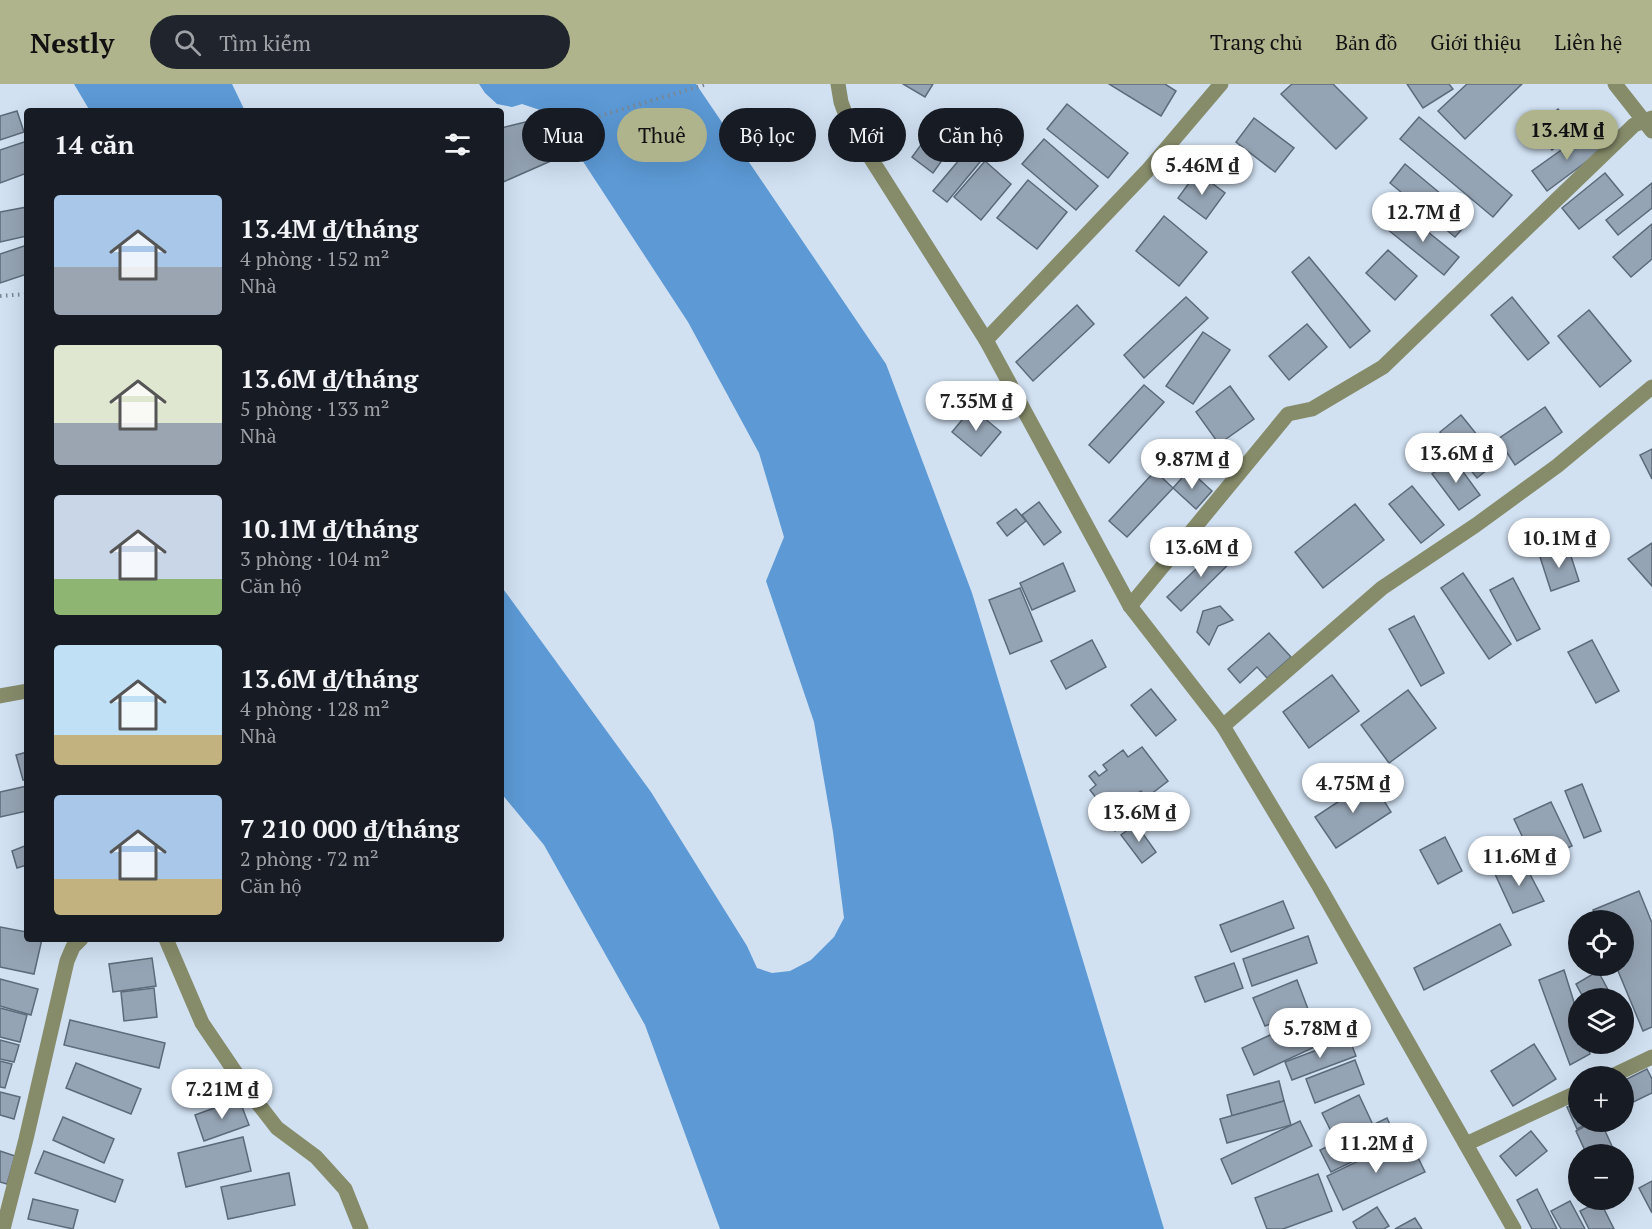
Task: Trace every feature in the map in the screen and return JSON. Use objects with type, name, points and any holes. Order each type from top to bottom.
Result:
[{"type":"street","points":[[838,84],[841,102],[849,123],[986,340],[1130,606],[1222,726],[1319,886],[1514,1229]]},
{"type":"street","points":[[986,340],[1147,171],[1221,84]]},
{"type":"street","points":[[1615,84],[1649,123]]},
{"type":"street","points":[[1130,606],[1288,414],[1312,410],[1383,367],[1634,125],[1649,123]]},
{"type":"street","points":[[1222,726],[1382,588],[1476,525],[1557,466],[1652,387]]},
{"type":"street","points":[[0,696],[24,692]]},
{"type":"street","points":[[3,1229],[67,961],[73,947],[78,942]]},
{"type":"street","points":[[167,942],[202,1023],[214,1041],[277,1128],[316,1157],[345,1189],[361,1229]]},
{"type":"street","points":[[1633,1066],[1652,1057]]},
{"type":"street","points":[[1466,1144],[1568,1097]]},
{"type":"path","points":[[605,114],[706,84]]},
{"type":"path","points":[[0,296],[24,294]]},
{"type":"water","points":[[74,84],[232,84],[244,108],[88,108]]},
{"type":"water","points":[[479,84],[696,84],[719,118],[719,162],[749,162],[886,364],[972,593],[1164,1229],[720,1229],[645,1025],[544,845],[504,797],[504,590],[651,792],[747,946],[757,968],[772,973],[790,971],[811,960],[834,937],[844,918],[833,832],[814,722],[766,581],[784,537],[759,453],[688,322],[583,162],[605,162],[605,108],[534,108],[522,104],[512,107],[497,104]]},
{"type":"building","points":[[903,84],[933,84],[925,97]]},
{"type":"building","points":[[1109,84],[1165,84],[1176,91],[1161,116]]},
{"type":"building","points":[[1292,84],[1333,84],[1367,118],[1336,149],[1281,94]]},
{"type":"building","points":[[1407,84],[1449,84],[1453,89],[1423,108]]},
{"type":"building","points":[[1467,84],[1522,84],[1465,139],[1438,111]]},
{"type":"building","points":[[1067,104],[1128,153],[1108,178],[1047,129]]},
{"type":"building","points":[[1558,109],[1576,131],[1552,150],[1534,128]]},
{"type":"building","points":[[17,111],[24,132],[0,140],[0,116]]},
{"type":"building","points":[[1419,117],[1512,195],[1493,217],[1400,139]]},
{"type":"building","points":[[1254,118],[1294,148],[1275,172],[1236,142]]},
{"type":"building","points":[[522,123],[522,162],[548,162],[504,182],[504,127]]},
{"type":"building","points":[[1588,131],[1602,150],[1547,191],[1532,171]]},
{"type":"building","points":[[1044,139],[1098,186],[1076,210],[1022,164]]},
{"type":"building","points":[[24,142],[24,174],[0,183],[0,150]]},
{"type":"building","points":[[918,149],[918,162],[912,157]]},
{"type":"building","points":[[919,162],[941,162],[933,173]]},
{"type":"building","points":[[957,162],[980,162],[947,202],[933,191]]},
{"type":"building","points":[[984,162],[1011,184],[981,220],[954,197]]},
{"type":"building","points":[[1405,164],[1471,219],[1455,237],[1390,183]]},
{"type":"building","points":[[1197,172],[1225,193],[1206,219],[1178,198]]},
{"type":"building","points":[[1605,173],[1623,195],[1579,229],[1562,208]]},
{"type":"building","points":[[1028,180],[1067,212],[1037,249],[997,218]]},
{"type":"building","points":[[1652,183],[1652,208],[1618,235],[1606,220]]},
{"type":"building","points":[[24,208],[24,237],[0,242],[0,212]]},
{"type":"building","points":[[1402,211],[1459,257],[1444,275],[1387,229]]},
{"type":"building","points":[[1164,216],[1207,252],[1179,286],[1136,251]]},
{"type":"building","points":[[1652,224],[1652,259],[1631,277],[1613,257]]},
{"type":"building","points":[[24,246],[24,275],[0,283],[0,254]]},
{"type":"building","points":[[1388,250],[1417,276],[1395,300],[1366,273]]},
{"type":"building","points":[[1309,257],[1370,331],[1350,348],[1292,272]]},
{"type":"building","points":[[1186,297],[1208,318],[1144,378],[1124,355]]},
{"type":"building","points":[[1512,297],[1549,343],[1528,360],[1491,315]]},
{"type":"building","points":[[1077,305],[1094,324],[1033,381],[1016,362]]},
{"type":"building","points":[[1589,310],[1631,361],[1600,387],[1558,336]]},
{"type":"building","points":[[1307,324],[1327,347],[1289,380],[1269,356]]},
{"type":"building","points":[[1203,332],[1230,350],[1193,404],[1166,386]]},
{"type":"building","points":[[1144,385],[1164,402],[1109,463],[1089,445]]},
{"type":"building","points":[[1230,386],[1254,419],[1219,444],[1196,412]]},
{"type":"building","points":[[1545,407],[1562,432],[1515,465],[1498,439]]},
{"type":"building","points":[[972,408],[1001,432],[981,456],[952,432]]},
{"type":"building","points":[[1461,415],[1498,461],[1477,478],[1440,432]]},
{"type":"building","points":[[1652,449],[1652,479],[1640,455]]},
{"type":"building","points":[[1453,458],[1480,495],[1459,510],[1432,474]]},
{"type":"building","points":[[1189,470],[1212,491],[1196,509],[1173,488]]},
{"type":"building","points":[[1155,471],[1173,488],[1127,537],[1109,521]]},
{"type":"building","points":[[1412,486],[1444,525],[1421,543],[1389,504]]},
{"type":"building","points":[[1039,502],[1061,532],[1044,545],[1022,515]]},
{"type":"building","points":[[1355,504],[1384,540],[1323,588],[1295,552]]},
{"type":"building","points":[[1016,509],[1026,521],[1007,536],[997,523]]},
{"type":"building","points":[[1652,543],[1652,586],[1628,559]]},
{"type":"building","points":[[1222,544],[1235,558],[1181,611],[1167,597]]},
{"type":"building","points":[[1568,547],[1579,581],[1551,591],[1540,557]]},
{"type":"building","points":[[1063,563],[1075,591],[1032,610],[1020,583]]},
{"type":"building","points":[[1463,573],[1511,644],[1489,659],[1441,588]]},
{"type":"building","points":[[1513,578],[1540,629],[1517,641],[1490,590]]},
{"type":"building","points":[[1020,588],[1042,641],[1010,654],[989,600]]},
{"type":"building","points":[[1220,606],[1233,620],[1218,626],[1209,645],[1197,632],[1203,611]]},
{"type":"building","points":[[1414,616],[1444,673],[1421,686],[1389,629]]},
{"type":"building","points":[[1269,633],[1291,657],[1267,678],[1257,667],[1240,683],[1228,669]]},
{"type":"building","points":[[1092,640],[1106,667],[1066,689],[1051,661]]},
{"type":"building","points":[[1592,640],[1619,691],[1596,703],[1568,652]]},
{"type":"building","points":[[1332,675],[1359,711],[1309,748],[1283,712]]},
{"type":"building","points":[[1151,689],[1176,720],[1156,736],[1131,705]]},
{"type":"building","points":[[1408,690],[1436,728],[1389,763],[1361,725]]},
{"type":"building","points":[[1142,747],[1168,781],[1146,798],[1141,791],[1126,801],[1122,795],[1105,809],[1090,790],[1096,785],[1089,776],[1095,771],[1099,776],[1107,770],[1103,765],[1123,750],[1128,757]]},
{"type":"building","points":[[24,753],[24,780],[23,780],[16,755]]},
{"type":"building","points":[[1371,780],[1391,812],[1336,848],[1315,817]]},
{"type":"building","points":[[1582,784],[1601,831],[1584,838],[1565,791]]},
{"type":"building","points":[[24,787],[24,812],[0,817],[0,792]]},
{"type":"building","points":[[1551,802],[1572,846],[1535,863],[1514,819]]},
{"type":"building","points":[[1119,806],[1130,819],[1115,831],[1105,818]]},
{"type":"building","points":[[1136,824],[1156,852],[1142,863],[1121,835]]},
{"type":"building","points":[[1445,837],[1462,871],[1438,884],[1420,850]]},
{"type":"building","points":[[24,846],[24,866],[17,868],[12,851]]},
{"type":"building","points":[[1523,861],[1544,901],[1513,913],[1494,872]]},
{"type":"building","points":[[1639,891],[1652,923],[1652,1027],[1643,1031],[1634,1009],[1634,988],[1625,988],[1620,976],[1634,976],[1634,910],[1593,910]]},
{"type":"building","points":[[1283,901],[1294,928],[1231,952],[1220,925]]},
{"type":"building","points":[[1500,924],[1511,945],[1424,990],[1414,968]]},
{"type":"building","points":[[0,927],[24,931],[24,942],[41,942],[34,974],[0,967]]},
{"type":"building","points":[[1308,936],[1317,963],[1252,986],[1243,959]]},
{"type":"building","points":[[152,958],[156,986],[113,992],[109,964]]},
{"type":"building","points":[[1234,963],[1243,988],[1205,1002],[1195,977]]},
{"type":"building","points":[[1564,970],[1570,988],[1568,1054],[1590,1054],[1570,1065],[1539,980]]},
{"type":"building","points":[[1590,976],[1601,976],[1607,988],[1578,988],[1576,984]]},
{"type":"building","points":[[0,979],[38,989],[31,1015],[0,1006]]},
{"type":"building","points":[[1297,980],[1308,1009],[1265,1026],[1253,998]]},
{"type":"building","points":[[154,988],[157,1017],[124,1021],[121,992]]},
{"type":"building","points":[[0,1008],[27,1015],[20,1042],[0,1037]]},
{"type":"building","points":[[1320,1012],[1332,1039],[1254,1075],[1242,1048]]},
{"type":"building","points":[[70,1020],[165,1043],[159,1068],[64,1045]]},
{"type":"building","points":[[1349,1038],[1356,1056],[1292,1080],[1285,1062]]},
{"type":"building","points":[[0,1040],[19,1045],[14,1062],[0,1059]]},
{"type":"building","points":[[1534,1044],[1556,1079],[1513,1106],[1491,1071]]},
{"type":"building","points":[[1355,1060],[1364,1084],[1315,1103],[1306,1079]]},
{"type":"building","points":[[0,1061],[12,1064],[5,1088],[0,1087]]},
{"type":"building","points":[[76,1063],[141,1089],[131,1114],[66,1088]]},
{"type":"building","points":[[1647,1069],[1652,1079],[1652,1093],[1634,1102],[1634,1076]]},
{"type":"building","points":[[1279,1081],[1284,1101],[1232,1116],[1227,1095]]},
{"type":"building","points":[[0,1092],[20,1097],[14,1119],[0,1115]]},
{"type":"building","points":[[1359,1095],[1373,1125],[1337,1143],[1322,1113]]},
{"type":"building","points":[[239,1099],[249,1125],[204,1141],[195,1115]]},
{"type":"building","points":[[1284,1101],[1291,1125],[1227,1143],[1220,1119]]},
{"type":"building","points":[[63,1117],[114,1139],[104,1163],[53,1140]]},
{"type":"building","points":[[1387,1118],[1397,1140],[1331,1172],[1320,1150]]},
{"type":"building","points":[[1300,1121],[1312,1146],[1232,1184],[1221,1159]]},
{"type":"building","points":[[1531,1131],[1547,1151],[1516,1176],[1500,1156]]},
{"type":"building","points":[[1576,1132],[1606,1132],[1611,1144],[1582,1144]]},
{"type":"building","points":[[243,1137],[251,1171],[186,1187],[178,1153]]},
{"type":"building","points":[[1408,1137],[1425,1172],[1343,1210],[1327,1176]]},
{"type":"building","points":[[0,1151],[15,1156],[7,1184],[0,1182]]},
{"type":"building","points":[[44,1151],[123,1180],[115,1202],[35,1173]]},
{"type":"building","points":[[289,1173],[295,1205],[228,1219],[221,1187]]},
{"type":"building","points":[[1318,1174],[1332,1211],[1283,1229],[1267,1229],[1255,1198]]},
{"type":"building","points":[[1652,1181],[1652,1213],[1639,1188]]},
{"type":"building","points":[[1537,1189],[1557,1229],[1532,1229],[1517,1200]]},
{"type":"building","points":[[33,1199],[78,1210],[73,1229],[28,1219]]},
{"type":"building","points":[[1568,1202],[1568,1210],[1575,1210],[1585,1229],[1561,1229],[1551,1211]]},
{"type":"building","points":[[1377,1207],[1389,1226],[1384,1229],[1357,1229],[1353,1222]]},
{"type":"building","points":[[1604,1210],[1614,1229],[1589,1229],[1580,1211]]},
{"type":"building","points":[[1415,1218],[1422,1229],[1395,1229]]}]
